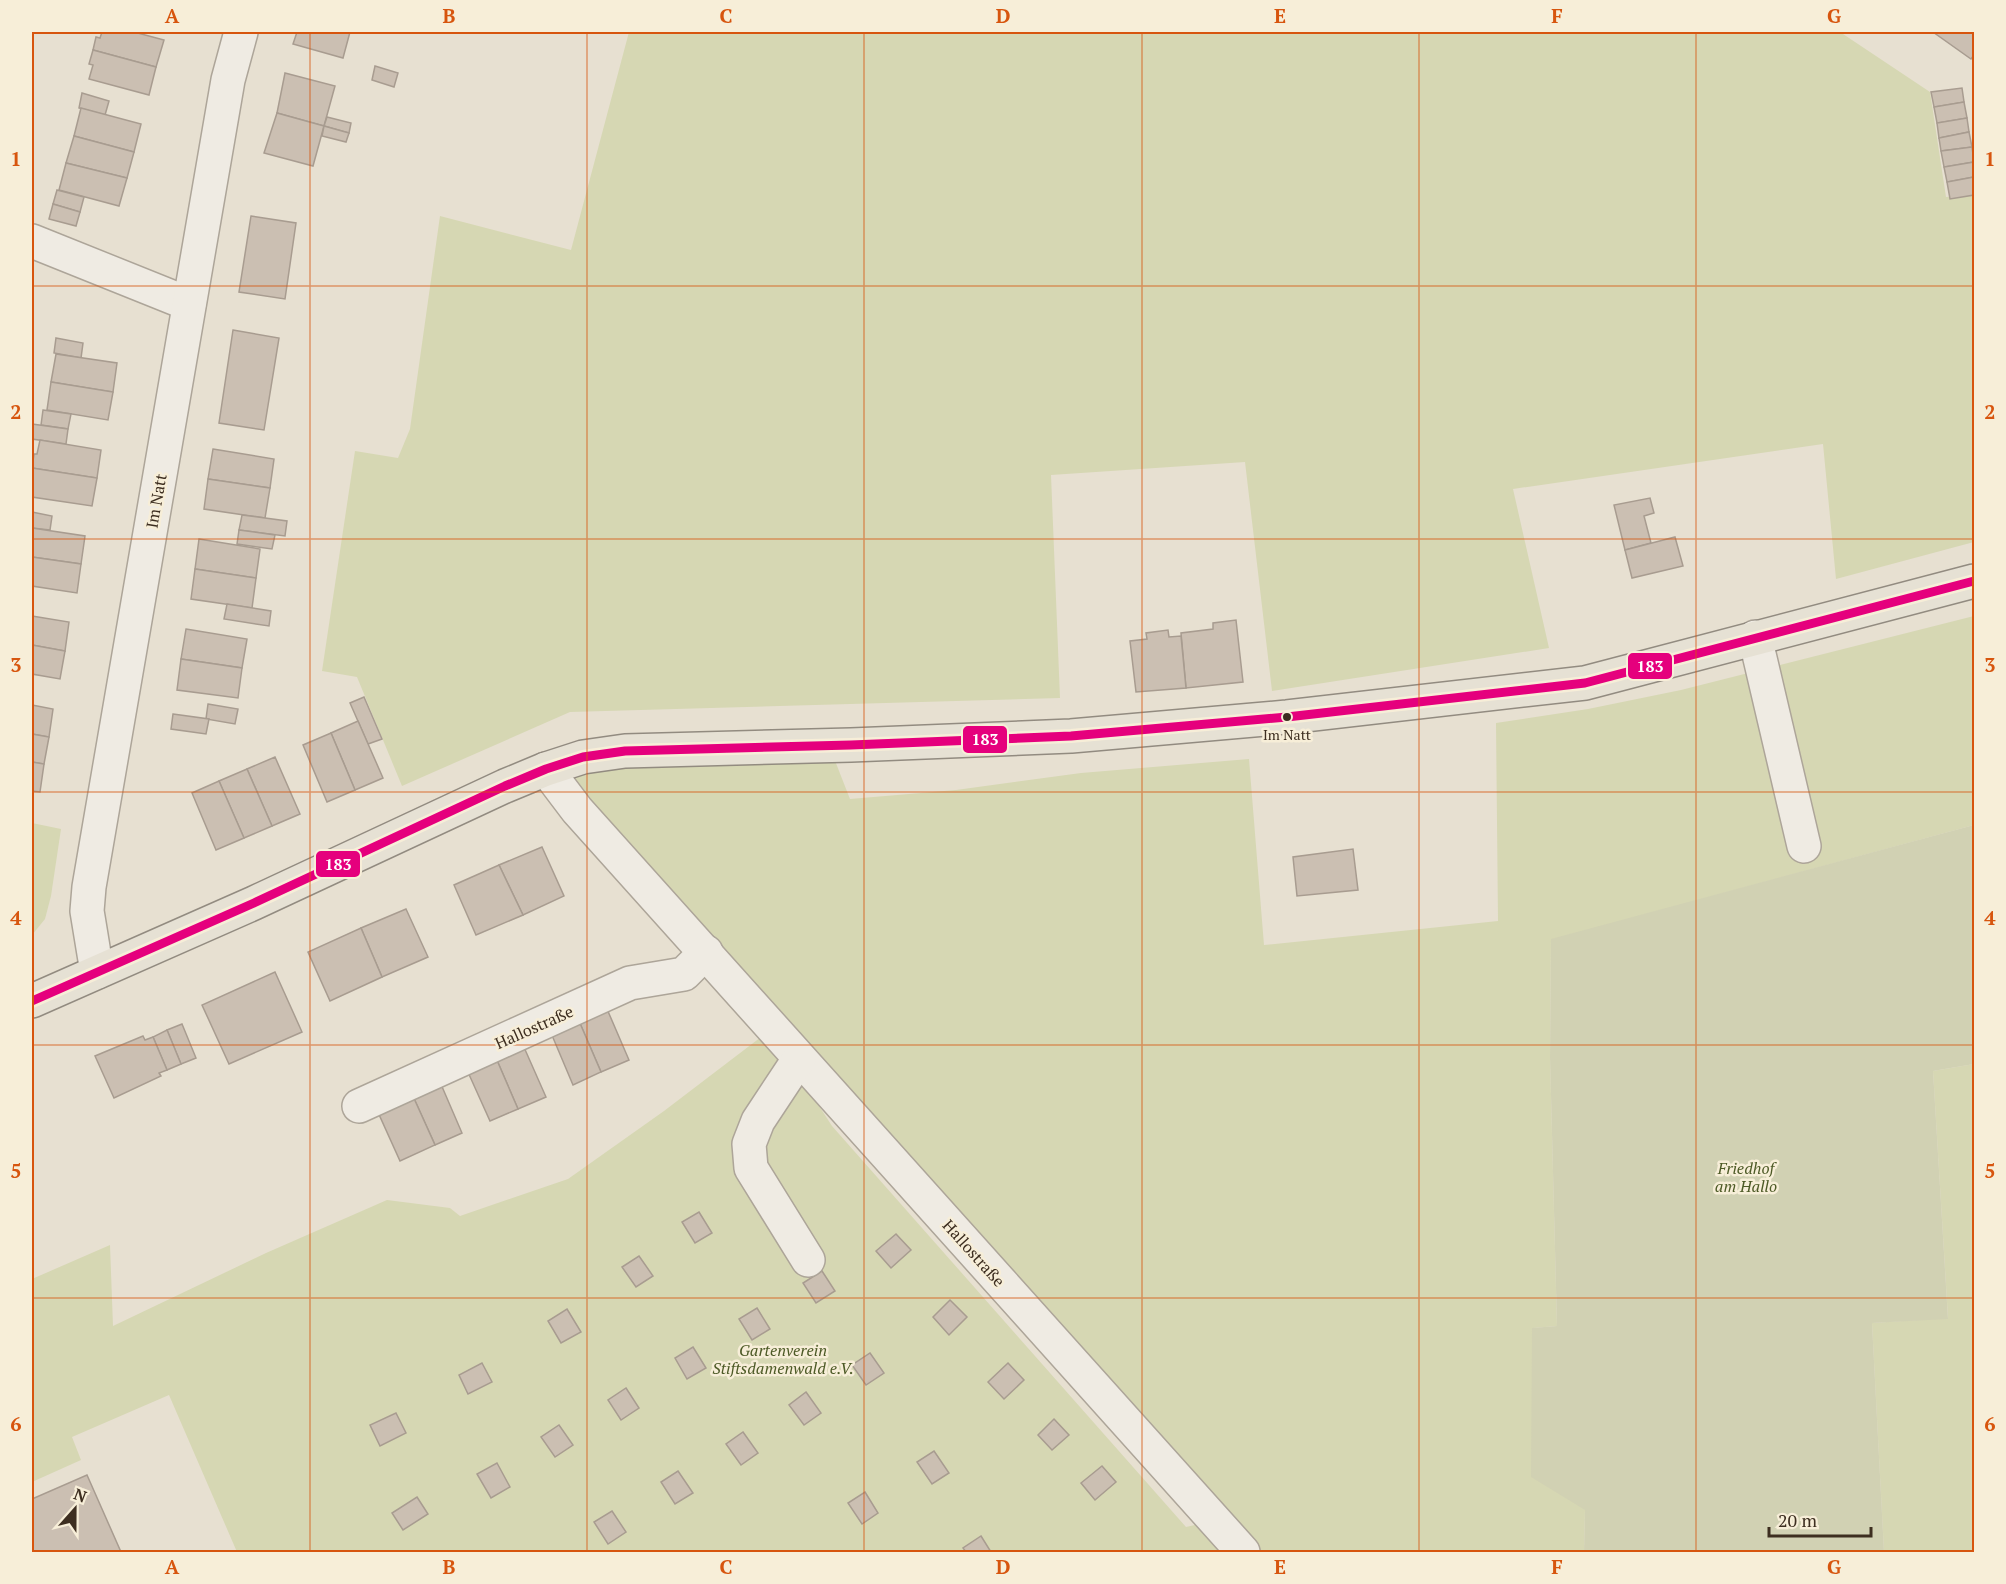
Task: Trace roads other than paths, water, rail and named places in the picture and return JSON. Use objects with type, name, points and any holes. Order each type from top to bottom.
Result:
[{"type":"main road","points":[[32,1001],[254,903],[505,786],[583,757],[625,751],[851,746],[1071,736],[1287,717],[1584,682],[1974,581]]},
{"type":"street","name":"Im Natt","points":[[97,972],[87,911],[89,887],[228,80],[241,32]]},
{"type":"street","points":[[32,240],[189,304]]},
{"type":"street","points":[[1755,637],[1804,846]]},
{"type":"street","name":"Hallostraße","points":[[546,769],[577,810],[1243,1552]]},
{"type":"street","name":"Hallostraße","points":[[359,1106],[630,983],[684,974],[706,952]]},
{"type":"street","points":[[799,1059],[758,1121],[749,1144],[751,1168],[808,1260]]},
{"type":"place","name":"Im Natt","points":[[1287,717]]},
{"type":"park label","name":"Friedhof am Hallo","points":[[1746,1177]]},
{"type":"park label","name":"Gartenverein Stiftsdamenwald e.V.","points":[[783,1359]]}]
